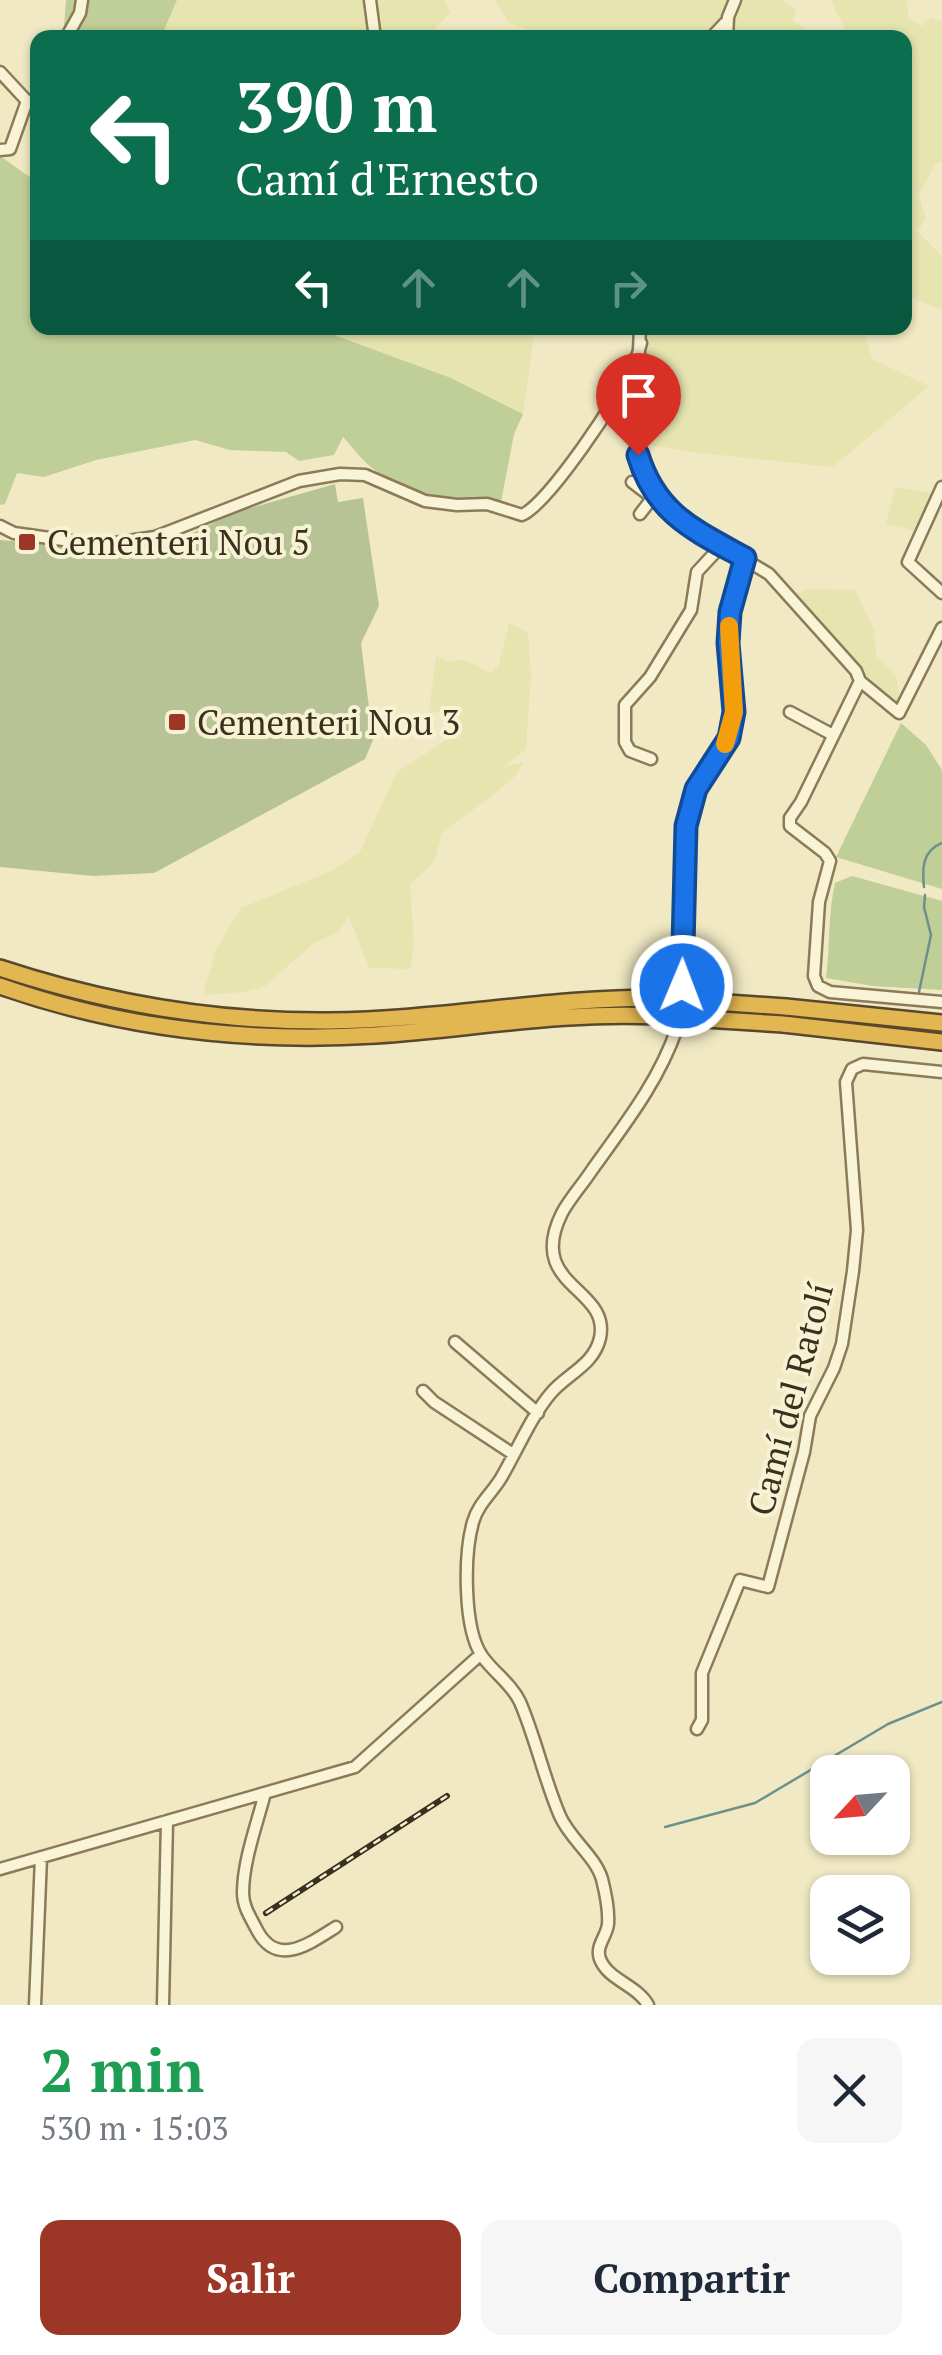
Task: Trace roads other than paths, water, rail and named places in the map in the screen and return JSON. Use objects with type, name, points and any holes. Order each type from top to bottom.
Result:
[{"type":"highway","points":[[0,968],[200,1032],[274,1037],[376,1035],[570,1018],[657,1016],[784,1024],[942,1042]]},
{"type":"highway","points":[[0,986],[97,1015],[332,1021],[550,1002],[656,998],[942,1023]]},
{"type":"street","points":[[70,30],[82,0]]},
{"type":"street","points":[[370,0],[374,30]]},
{"type":"street","points":[[721,30],[735,0]]},
{"type":"street","points":[[727,30],[728,18]]},
{"type":"street","points":[[0,72],[27,101],[10,149],[0,150]]},
{"type":"street","points":[[640,335],[635,437],[654,498]]},
{"type":"street","points":[[0,526],[14,533],[86,543],[155,537],[299,482],[340,474],[365,475],[425,501],[487,504],[522,515],[534,509],[574,460],[635,364],[640,342]]},
{"type":"street","points":[[632,482],[678,519],[769,574],[856,671],[860,681],[899,713],[942,628]]},
{"type":"street","points":[[942,487],[908,562],[942,593]]},
{"type":"street","points":[[640,514],[654,498]]},
{"type":"street","points":[[651,759],[630,751],[625,742],[626,705],[650,677],[691,610],[697,572],[722,545]]},
{"type":"street","points":[[682,986],[686,826],[696,789],[729,738],[734,712],[728,643],[730,612],[745,558]]},
{"type":"street","points":[[860,681],[790,818],[790,826],[825,853],[830,862],[820,902],[814,976],[818,986],[830,992],[942,1002]]},
{"type":"street","points":[[790,712],[833,735]]},
{"type":"street","points":[[648,2005],[634,1987],[607,1970],[599,1958],[608,1925],[601,1876],[560,1817],[514,1689],[481,1654],[473,1632],[466,1571],[472,1524],[513,1454],[551,1394],[594,1354],[602,1324],[595,1310],[564,1279],[555,1264],[553,1240],[562,1212],[647,1093],[666,1060],[677,1028]]},
{"type":"street","name":"Camí del Ratolí","points":[[697,1729],[702,1720],[702,1673],[740,1580],[768,1588],[810,1416],[842,1344],[857,1230],[846,1082],[852,1070],[862,1064],[942,1072]]},
{"type":"street","points":[[454,1342],[538,1413]]},
{"type":"street","points":[[424,1390],[434,1402],[513,1454]]},
{"type":"street","points":[[0,1869],[355,1767],[481,1654]]},
{"type":"street","points":[[265,1793],[243,1889],[244,1905],[262,1940],[273,1949],[300,1950],[336,1928]]},
{"type":"street","points":[[164,2005],[167,1821]]},
{"type":"street","points":[[35,2005],[41,1857]]},
{"type":"waterway","points":[[924,887],[927,856],[942,843]]},
{"type":"waterway","points":[[919,992],[931,935],[925,895]]},
{"type":"waterway","points":[[665,1827],[755,1803],[888,1724],[942,1702]]},
{"type":"railway","points":[[266,1913],[447,1796]]},
{"type":"place","name":"Cementeri Nou 5","points":[[27,542]]},
{"type":"place","name":"Cementeri Nou 3","points":[[177,722]]}]
